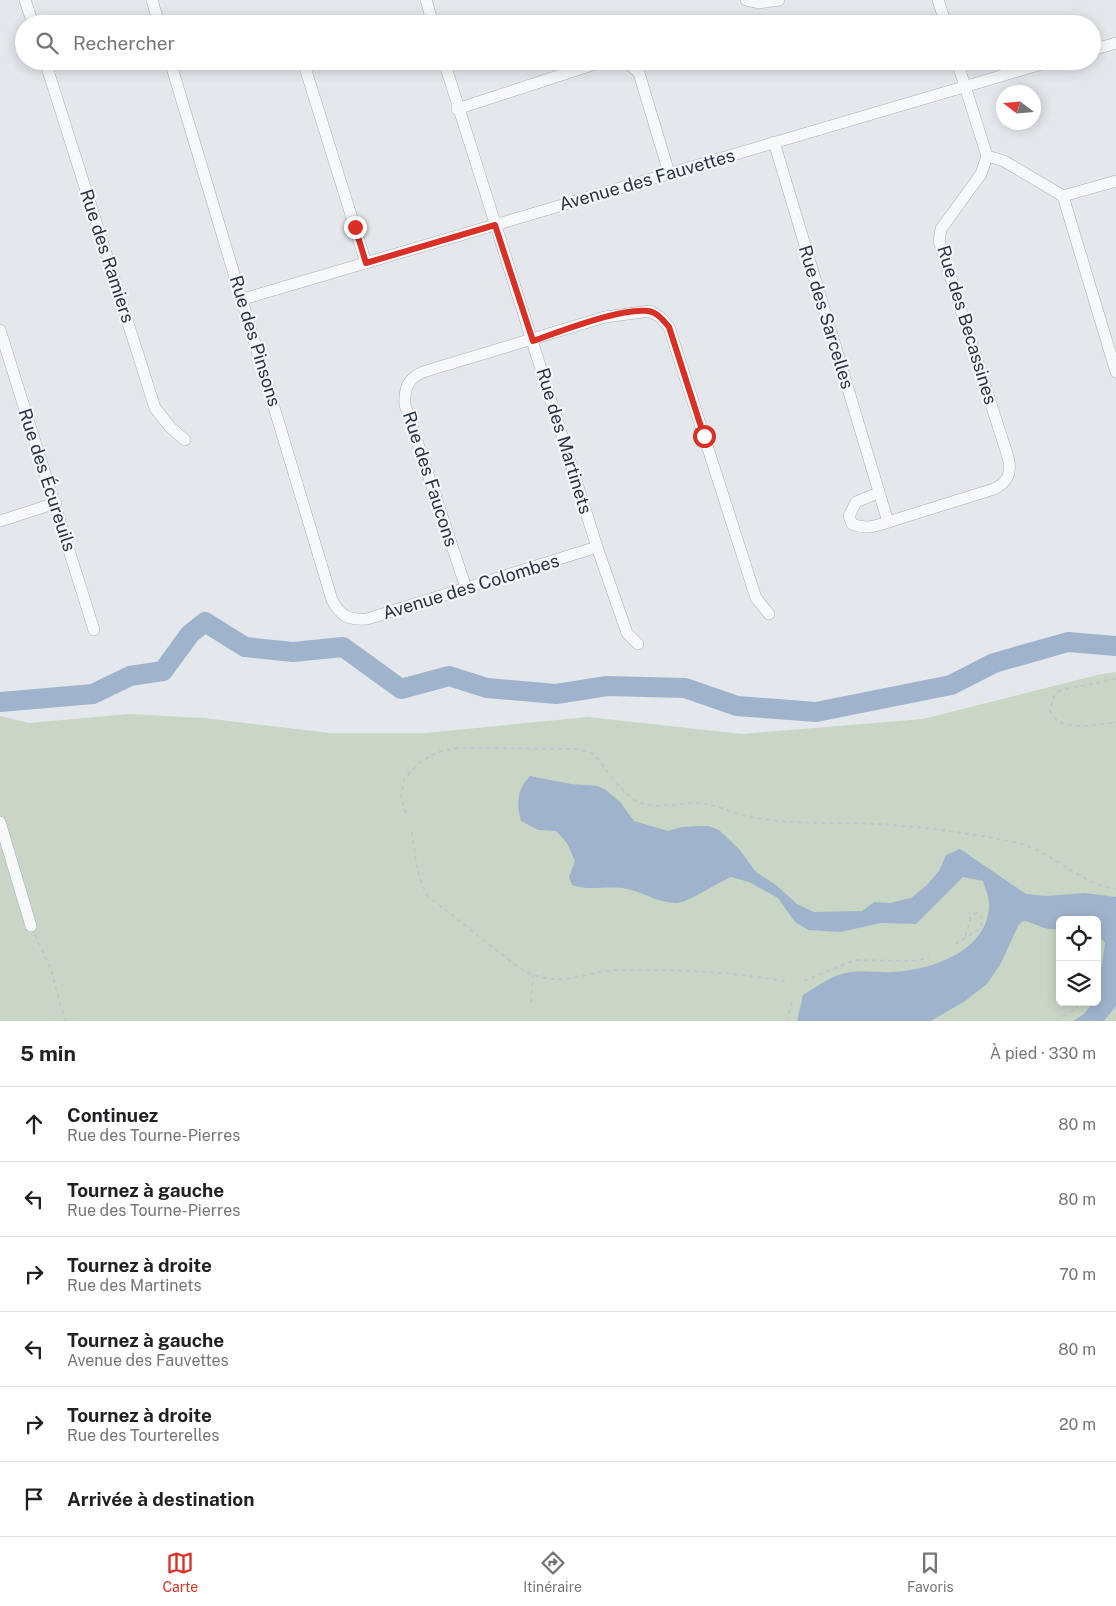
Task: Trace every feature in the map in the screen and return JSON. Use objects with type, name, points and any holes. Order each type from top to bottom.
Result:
[{"type":"street","points":[[25,0],[30,15]]},
{"type":"street","points":[[152,0],[156,15]]},
{"type":"street","points":[[426,0],[430,15]]},
{"type":"street","points":[[746,0],[759,3],[779,0]]},
{"type":"street","points":[[938,0],[943,15]]},
{"type":"street","points":[[1101,47],[1116,43]]},
{"type":"street","name":"Rue des Ramiers","points":[[48,70],[155,408],[185,440]]},
{"type":"street","name":"Rue des Pinsons","points":[[173,70],[332,600],[345,618]]},
{"type":"street","points":[[306,70],[366,263]]},
{"type":"street","name":"Rue des Martinets","points":[[447,70],[597,547],[627,634],[638,644]]},
{"type":"street","points":[[458,109],[577,70]]},
{"type":"street","points":[[636,70],[639,73],[669,173]]},
{"type":"street","points":[[960,70],[987,156],[1004,161],[1063,196],[1116,372]]},
{"type":"street","name":"Avenue des Fauvettes","points":[[243,299],[1021,70]]},
{"type":"street","name":"Rue des Sarcelles","points":[[774,142],[888,522]]},
{"type":"street","name":"Rue des Becassines","points":[[888,522],[994,489],[1004,484],[1009,475],[1008,457],[939,241],[943,224],[980,174],[987,156]]},
{"type":"street","points":[[1063,196],[1116,181]]},
{"type":"street","name":"Rue des Faucons","points":[[466,588],[405,405],[405,392],[409,381],[417,374],[533,341],[605,317],[650,311],[660,317],[669,327],[756,598],[769,614]]},
{"type":"street","name":"Rue des Écureuils","points":[[0,330],[94,630]]},
{"type":"street","points":[[878,493],[856,502],[849,516],[852,524],[861,527],[872,528],[888,522]]},
{"type":"street","points":[[0,521],[56,504]]},
{"type":"street","name":"Avenue des Colombes","points":[[345,618],[354,620],[367,619],[597,547]]},
{"type":"street","points":[[0,822],[31,926]]},
{"type":"path","points":[[1116,679],[1062,690],[1052,700],[1050,710],[1053,718],[1060,723],[1088,725],[1116,722]]},
{"type":"path","points":[[406,813],[401,798],[404,779],[420,762],[437,752],[458,748],[583,750],[595,755],[627,793],[639,803],[654,806],[706,804],[751,817],[805,823],[882,825],[957,831],[1032,848],[1052,857],[1084,880],[1116,889]]},
{"type":"path","points":[[412,832],[416,870],[421,886],[430,897],[519,968],[533,975],[563,980],[612,970],[694,971],[788,982]]},
{"type":"path","points":[[955,944],[981,928],[983,919],[977,913],[971,916],[964,938]]},
{"type":"path","points":[[31,926],[50,967],[65,1021]]},
{"type":"path","points":[[804,981],[855,960],[912,961],[928,958]]},
{"type":"path","points":[[531,1002],[533,975]]},
{"type":"path","points":[[787,1021],[793,997]]},
{"type":"path","points":[[1056,1021],[1077,1006]]},
{"type":"green space","points":[[1116,672],[1116,1021],[0,1021],[0,716],[29,723],[128,714],[204,718],[330,733],[425,733],[588,717],[742,734],[923,719],[1097,675]]},
{"type":"water","points":[[530,776],[571,784],[598,786],[606,790],[621,803],[634,821],[668,831],[682,827],[698,826],[709,826],[719,830],[739,849],[756,872],[776,885],[797,904],[814,912],[862,911],[874,902],[890,903],[911,898],[926,886],[939,871],[946,855],[960,849],[1026,894],[1046,896],[1085,893],[1116,897],[1116,1006],[1104,1021],[1073,1021],[1084,1014],[1090,1006],[1101,1006],[1101,967],[1105,943],[1101,938],[1101,916],[1056,916],[1055,929],[1023,921],[1018,926],[1001,963],[987,984],[965,1001],[931,1021],[797,1021],[803,995],[820,984],[844,973],[908,970],[940,962],[956,955],[980,934],[987,920],[989,900],[983,881],[963,877],[916,924],[881,923],[840,932],[808,930],[795,922],[778,898],[749,882],[731,877],[687,900],[675,903],[629,889],[578,887],[572,885],[569,877],[575,861],[567,843],[556,831],[538,830],[521,821],[518,803],[520,791]]},
{"type":"waterway","points":[[0,702],[93,694],[130,676],[163,671],[190,634],[205,622],[245,647],[293,652],[343,647],[401,689],[449,676],[487,688],[556,694],[607,686],[685,688],[737,706],[816,712],[951,685],[994,663],[1068,642],[1116,646]]},
{"type":"route","points":[[355,227],[366,263],[495,225],[533,341],[605,317],[650,311],[660,317],[669,327],[704,436]]}]
